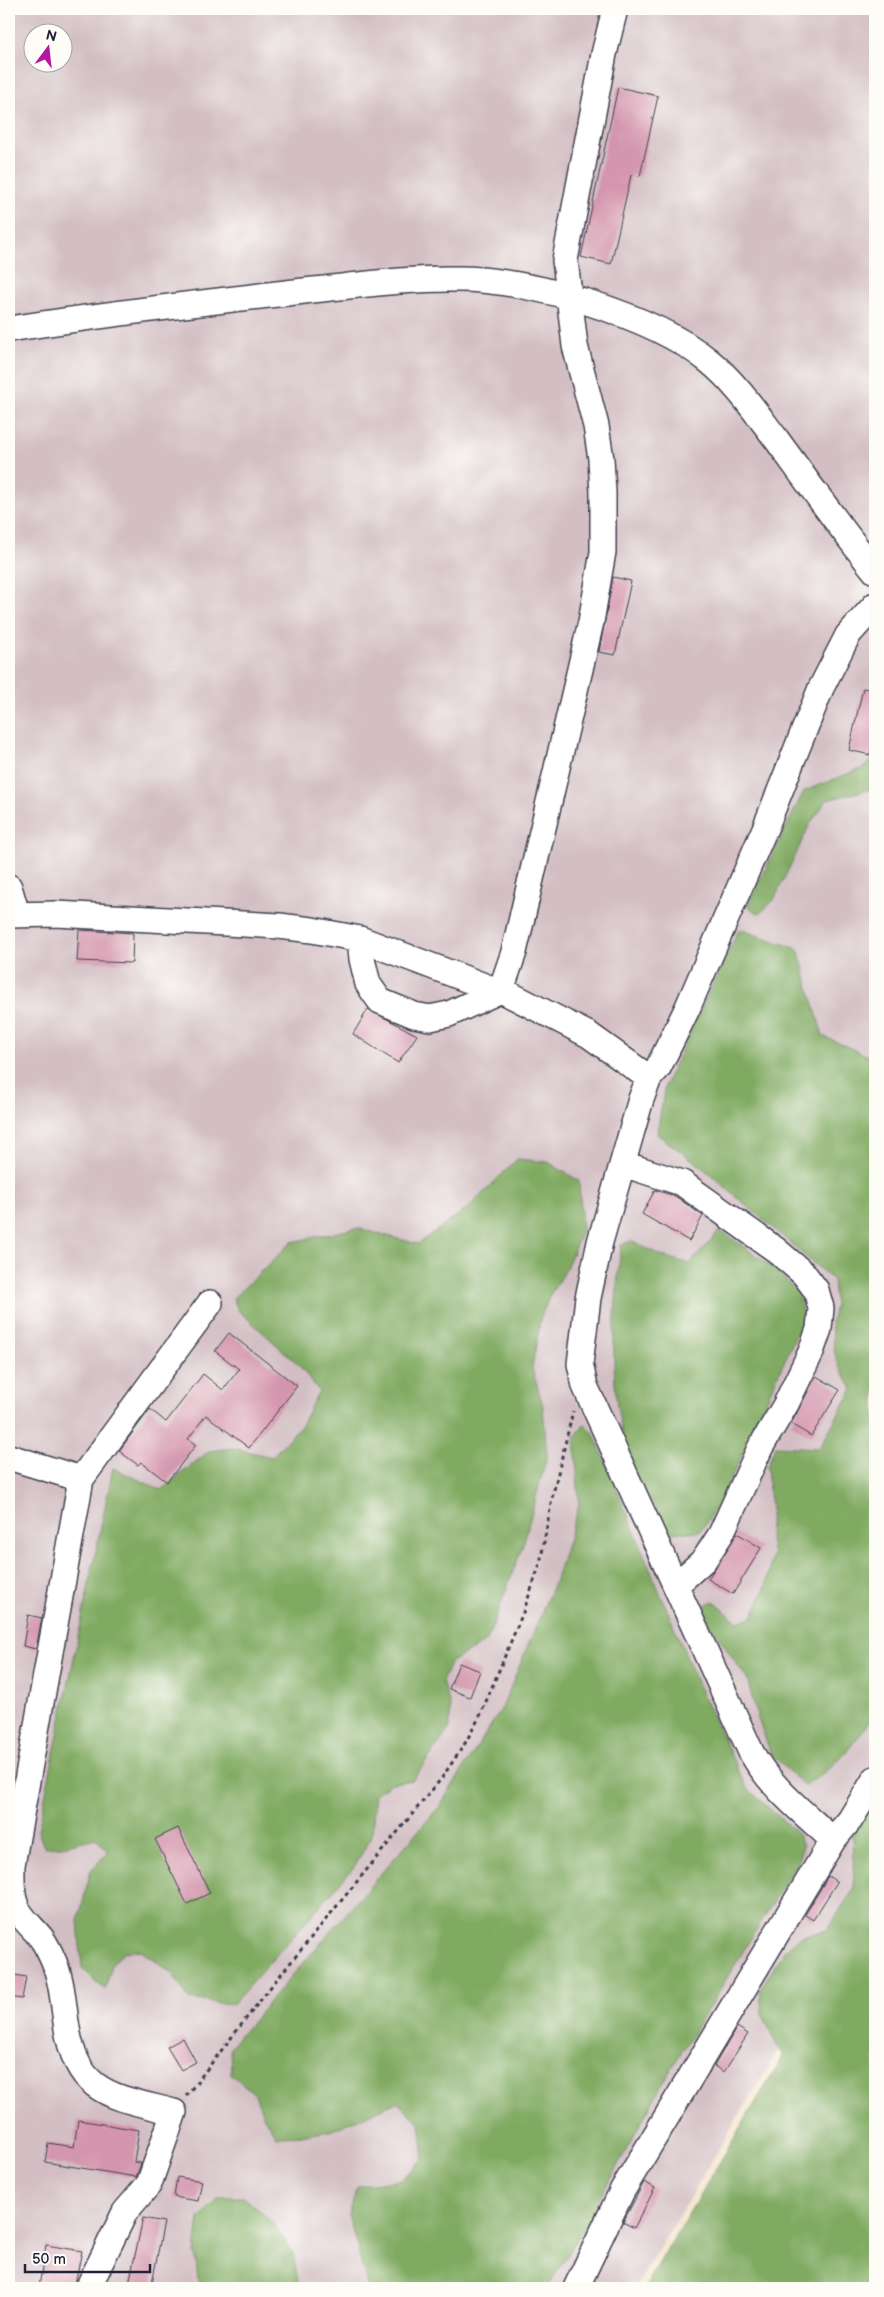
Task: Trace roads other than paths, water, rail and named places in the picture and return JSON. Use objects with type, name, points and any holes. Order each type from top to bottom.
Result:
[{"type":"lane","points":[[360,939],[362,959],[368,984],[380,1001],[414,1015],[430,1018],[449,1014],[501,990],[514,952],[589,632],[603,552],[604,493],[601,459],[596,426],[575,346],[565,260],[615,9]]},
{"type":"lane","points":[[9,329],[229,300],[431,280],[482,281],[525,287],[569,298],[657,329],[686,344],[711,362],[762,420],[871,554]]},
{"type":"lane","points":[[833,1840],[762,1773],[734,1716],[586,1386],[580,1364],[588,1298],[600,1242],[638,1108],[649,1078],[658,1068],[686,1009],[766,826],[821,688],[848,635],[875,605]]},
{"type":"lane","points":[[9,887],[13,914],[56,914],[279,926],[360,939],[487,987],[501,990],[589,1035],[649,1078]]},
{"type":"lane","points":[[623,1164],[682,1183],[776,1250],[804,1274],[816,1290],[821,1308],[819,1329],[811,1352],[786,1404],[760,1448],[721,1534],[704,1560],[676,1584]]},
{"type":"lane","points":[[88,2288],[125,2212],[149,2184],[174,2112],[117,2097],[94,2086],[79,2070],[69,2046],[60,1981],[54,1962],[42,1939],[12,1908],[12,1865],[81,1478],[210,1303]]},
{"type":"lane","points":[[9,1456],[81,1478]]},
{"type":"lane","points":[[576,2288],[622,2191],[833,1840],[850,1820],[875,1779]]}]
